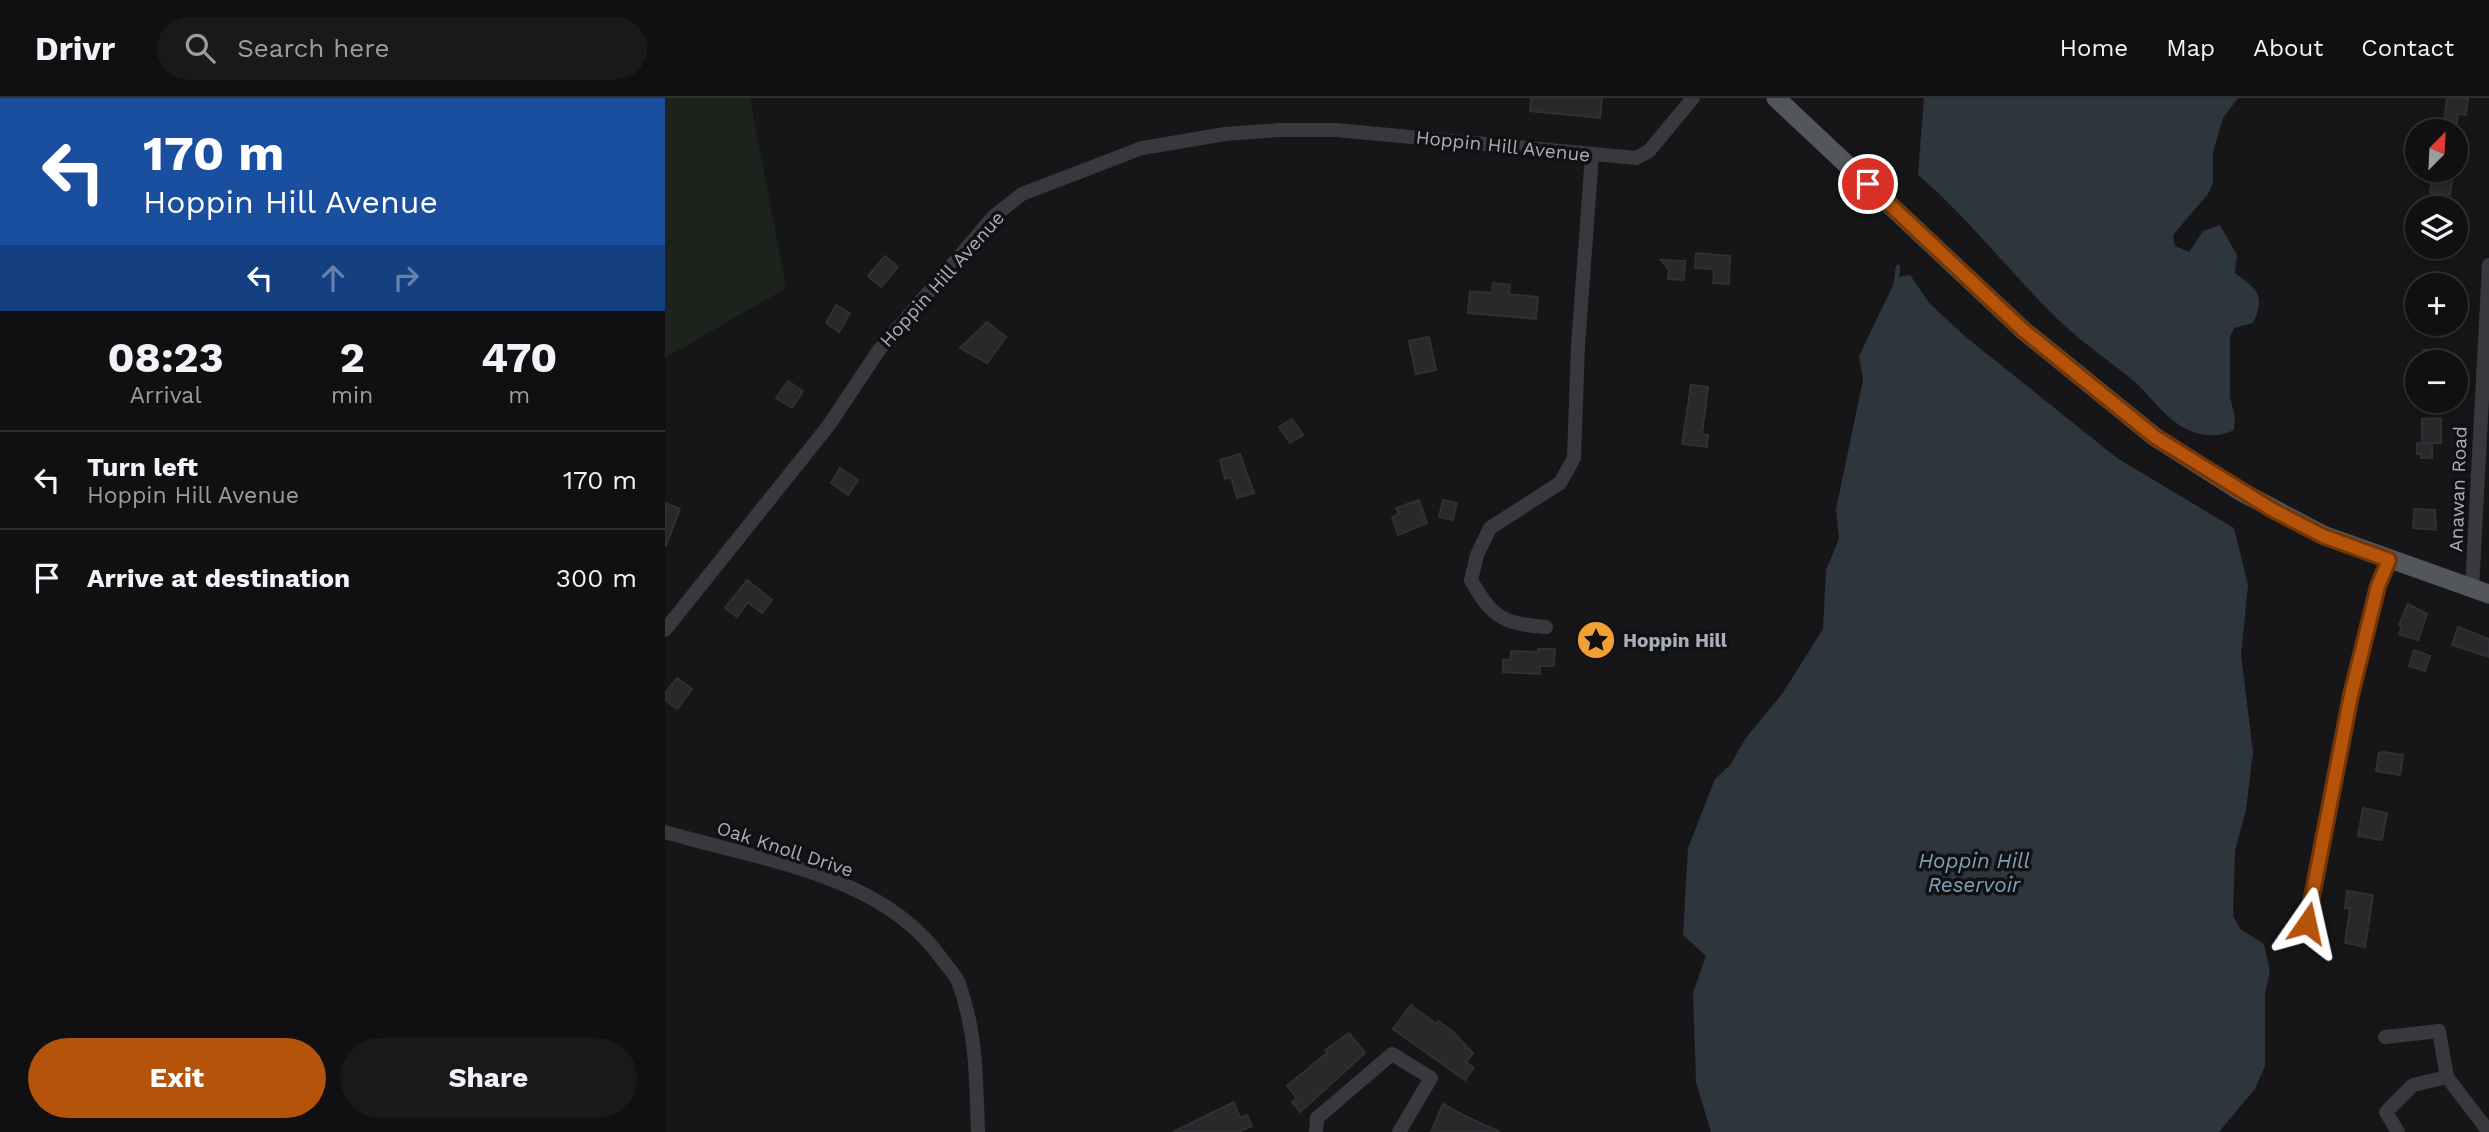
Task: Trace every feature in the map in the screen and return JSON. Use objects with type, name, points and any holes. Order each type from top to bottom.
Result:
[{"type":"main road","points":[[1776,98],[2023,330],[2155,437],[2273,510],[2323,536],[2481,592]]},
{"type":"street","name":"Hoppin Hill Avenue","points":[[665,630],[829,425],[879,350],[994,216],[1021,194],[1142,148],[1225,134],[1336,130],[1628,159],[1643,155],[1693,98]]},
{"type":"street","points":[[1546,627],[1516,625],[1492,613],[1471,580],[1477,555],[1490,528],[1560,483],[1574,458],[1578,346],[1592,155]]},
{"type":"street","name":"Anawan Road","points":[[2481,592],[2489,264]]},
{"type":"street","points":[[2307,923],[2351,695],[2378,586],[2389,560]]},
{"type":"street","name":"Oak Knoll Drive","points":[[665,832],[835,882],[879,903],[913,925],[958,982],[972,1029],[977,1069],[978,1132]]},
{"type":"street","points":[[2385,1037],[2439,1031],[2447,1077],[2489,1132]]},
{"type":"street","points":[[1317,1132],[1317,1118],[1392,1054],[1431,1077],[1399,1132]]},
{"type":"street","points":[[2398,1132],[2386,1112],[2413,1084],[2447,1077]]},
{"type":"shaded area","points":[[665,98],[750,98],[786,288],[665,358]]},
{"type":"water","points":[[1924,98],[2238,98],[2223,118],[2213,153],[2213,183],[2208,194],[2173,235],[2175,246],[2189,252],[2203,231],[2220,225],[2237,255],[2235,273],[2254,288],[2259,299],[2253,323],[2234,328],[2230,337],[2230,397],[2235,418],[2234,430],[2219,435],[2204,435],[2189,430],[2170,418],[2137,384],[2063,324],[1956,211],[1918,175]]},
{"type":"water","name":"Hoppin Hill Reservoir","points":[[1910,275],[1930,304],[1967,338],[2117,458],[2234,528],[2248,585],[2241,655],[2253,752],[2246,810],[2235,851],[2233,916],[2240,929],[2264,944],[2270,971],[2265,994],[2265,1066],[2255,1089],[2219,1132],[1711,1132],[1696,1082],[1693,993],[1706,956],[1683,935],[1688,848],[1715,779],[1731,764],[1745,739],[1782,694],[1823,629],[1826,570],[1839,539],[1836,509],[1863,380],[1859,356],[1897,277]]},
{"type":"building","points":[[1531,98],[1602,98],[1600,118],[1530,111]]},
{"type":"building","points":[[2447,98],[2468,98],[2466,115],[2458,114],[2457,119],[2444,119]]},
{"type":"building","points":[[2431,182],[2452,182],[2450,195],[2430,193]]},
{"type":"building","points":[[1696,253],[1730,256],[1729,284],[1713,283],[1714,269],[1695,268]]},
{"type":"building","points":[[885,256],[898,267],[881,287],[868,276]]},
{"type":"building","points":[[1661,260],[1685,261],[1684,280],[1668,279],[1669,270]]},
{"type":"building","points":[[1493,283],[1510,285],[1509,294],[1538,297],[1536,319],[1468,313],[1470,291],[1492,293]]},
{"type":"building","points":[[836,305],[850,313],[839,332],[826,323]]},
{"type":"building","points":[[987,322],[1006,337],[987,363],[960,348]]},
{"type":"building","points":[[1429,337],[1436,370],[1416,374],[1409,341]]},
{"type":"building","points":[[788,381],[803,391],[792,408],[776,398]]},
{"type":"building","points":[[1691,385],[1708,387],[1702,434],[1708,435],[1707,447],[1682,444]]},
{"type":"building","points":[[2441,418],[2441,443],[2422,443],[2422,419]]},
{"type":"building","points":[[1292,419],[1303,435],[1290,443],[1279,427]]},
{"type":"building","points":[[2417,443],[2432,444],[2432,458],[2421,458],[2421,454],[2417,454]]},
{"type":"building","points":[[1240,454],[1254,493],[1237,498],[1231,477],[1225,479],[1220,460]]},
{"type":"building","points":[[840,468],[858,480],[848,495],[831,483]]},
{"type":"building","points":[[1419,500],[1427,523],[1398,535],[1392,517],[1399,514],[1396,508]]},
{"type":"building","points":[[1443,500],[1457,503],[1453,520],[1439,517]]},
{"type":"building","points":[[665,503],[680,509],[666,546],[665,545]]},
{"type":"building","points":[[2414,509],[2435,510],[2436,530],[2413,528]]},
{"type":"building","points":[[747,580],[772,600],[762,613],[748,602],[737,617],[725,608]]},
{"type":"building","points":[[2408,604],[2427,614],[2418,640],[2399,634],[2402,626],[2399,625]]},
{"type":"building","points":[[2458,627],[2489,639],[2489,657],[2452,645]]},
{"type":"building","points":[[1538,649],[1555,649],[1554,666],[1540,666],[1540,674],[1503,672],[1503,660],[1510,660],[1511,651],[1538,652]]},
{"type":"building","points":[[2414,650],[2430,656],[2425,671],[2409,666]]},
{"type":"building","points":[[677,678],[692,689],[677,709],[665,700],[665,693]]},
{"type":"building","points":[[2379,753],[2403,755],[2400,775],[2376,771]]},
{"type":"building","points":[[2363,808],[2387,813],[2382,840],[2358,836]]},
{"type":"building","points":[[2347,891],[2373,895],[2365,947],[2345,943],[2350,908],[2345,908]]},
{"type":"building","points":[[1411,1005],[1436,1024],[1438,1021],[1452,1031],[1473,1053],[1466,1062],[1474,1068],[1465,1080],[1393,1029]]},
{"type":"building","points":[[1349,1033],[1365,1053],[1300,1112],[1292,1102],[1297,1098],[1287,1086],[1328,1052],[1325,1050]]},
{"type":"building","points":[[1234,1102],[1240,1118],[1247,1115],[1252,1126],[1238,1132],[1173,1132]]},
{"type":"building","points":[[1443,1104],[1467,1117],[1500,1132],[1431,1132]]},
{"type":"waterway","points":[[1896,283],[1898,267]]},
{"type":"place","name":"Hoppin Hill","points":[[1596,640]]},
{"type":"route","points":[[1868,184],[2023,330],[2155,437],[2273,510],[2323,536],[2389,560],[2378,586],[2351,695],[2307,923]]}]
